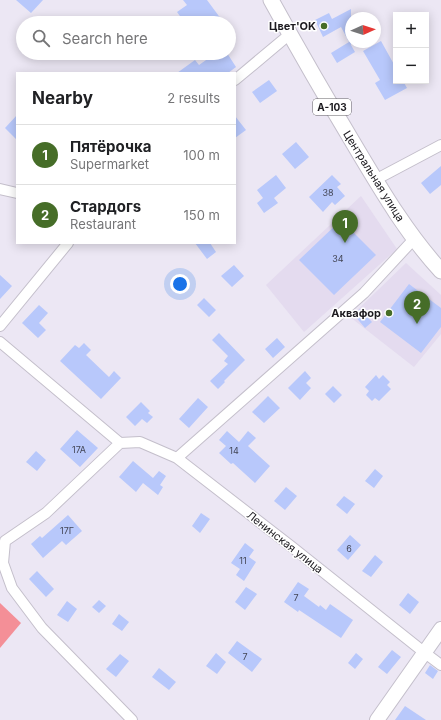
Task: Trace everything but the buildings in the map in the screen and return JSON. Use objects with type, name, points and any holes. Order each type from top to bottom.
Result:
[{"type":"main road","name":"Центральная улица","points":[[271,0],[375,180],[424,253],[441,271]]},
{"type":"main road","points":[[377,720],[441,630]]},
{"type":"street","points":[[236,79],[290,34]]},
{"type":"street","points":[[375,180],[441,145]]},
{"type":"street","points":[[0,189],[16,193]]},
{"type":"street","points":[[177,458],[364,293],[414,239]]},
{"type":"street","points":[[0,326],[67,244]]},
{"type":"street","points":[[0,342],[120,443],[46,514],[5,541],[3,563],[12,588],[42,628],[132,720]]},
{"type":"street","name":"Ленинская улица","points":[[120,443],[140,442],[177,458],[441,665]]},
{"type":"shaded area","points":[[361,196],[397,249],[304,332],[266,285]]},
{"type":"shaded area","points":[[406,263],[441,295],[441,334],[414,367],[350,317]]},
{"type":"shaded area","points":[[0,603],[21,623],[0,648]]},
{"type":"place","name":"Цвет'OK","points":[[324,26]]},
{"type":"place","name":"Пятёрочка","points":[[345,243]]},
{"type":"place","name":"Аквафор","points":[[389,313]]},
{"type":"place","name":"Стардогs","points":[[417,324]]}]
